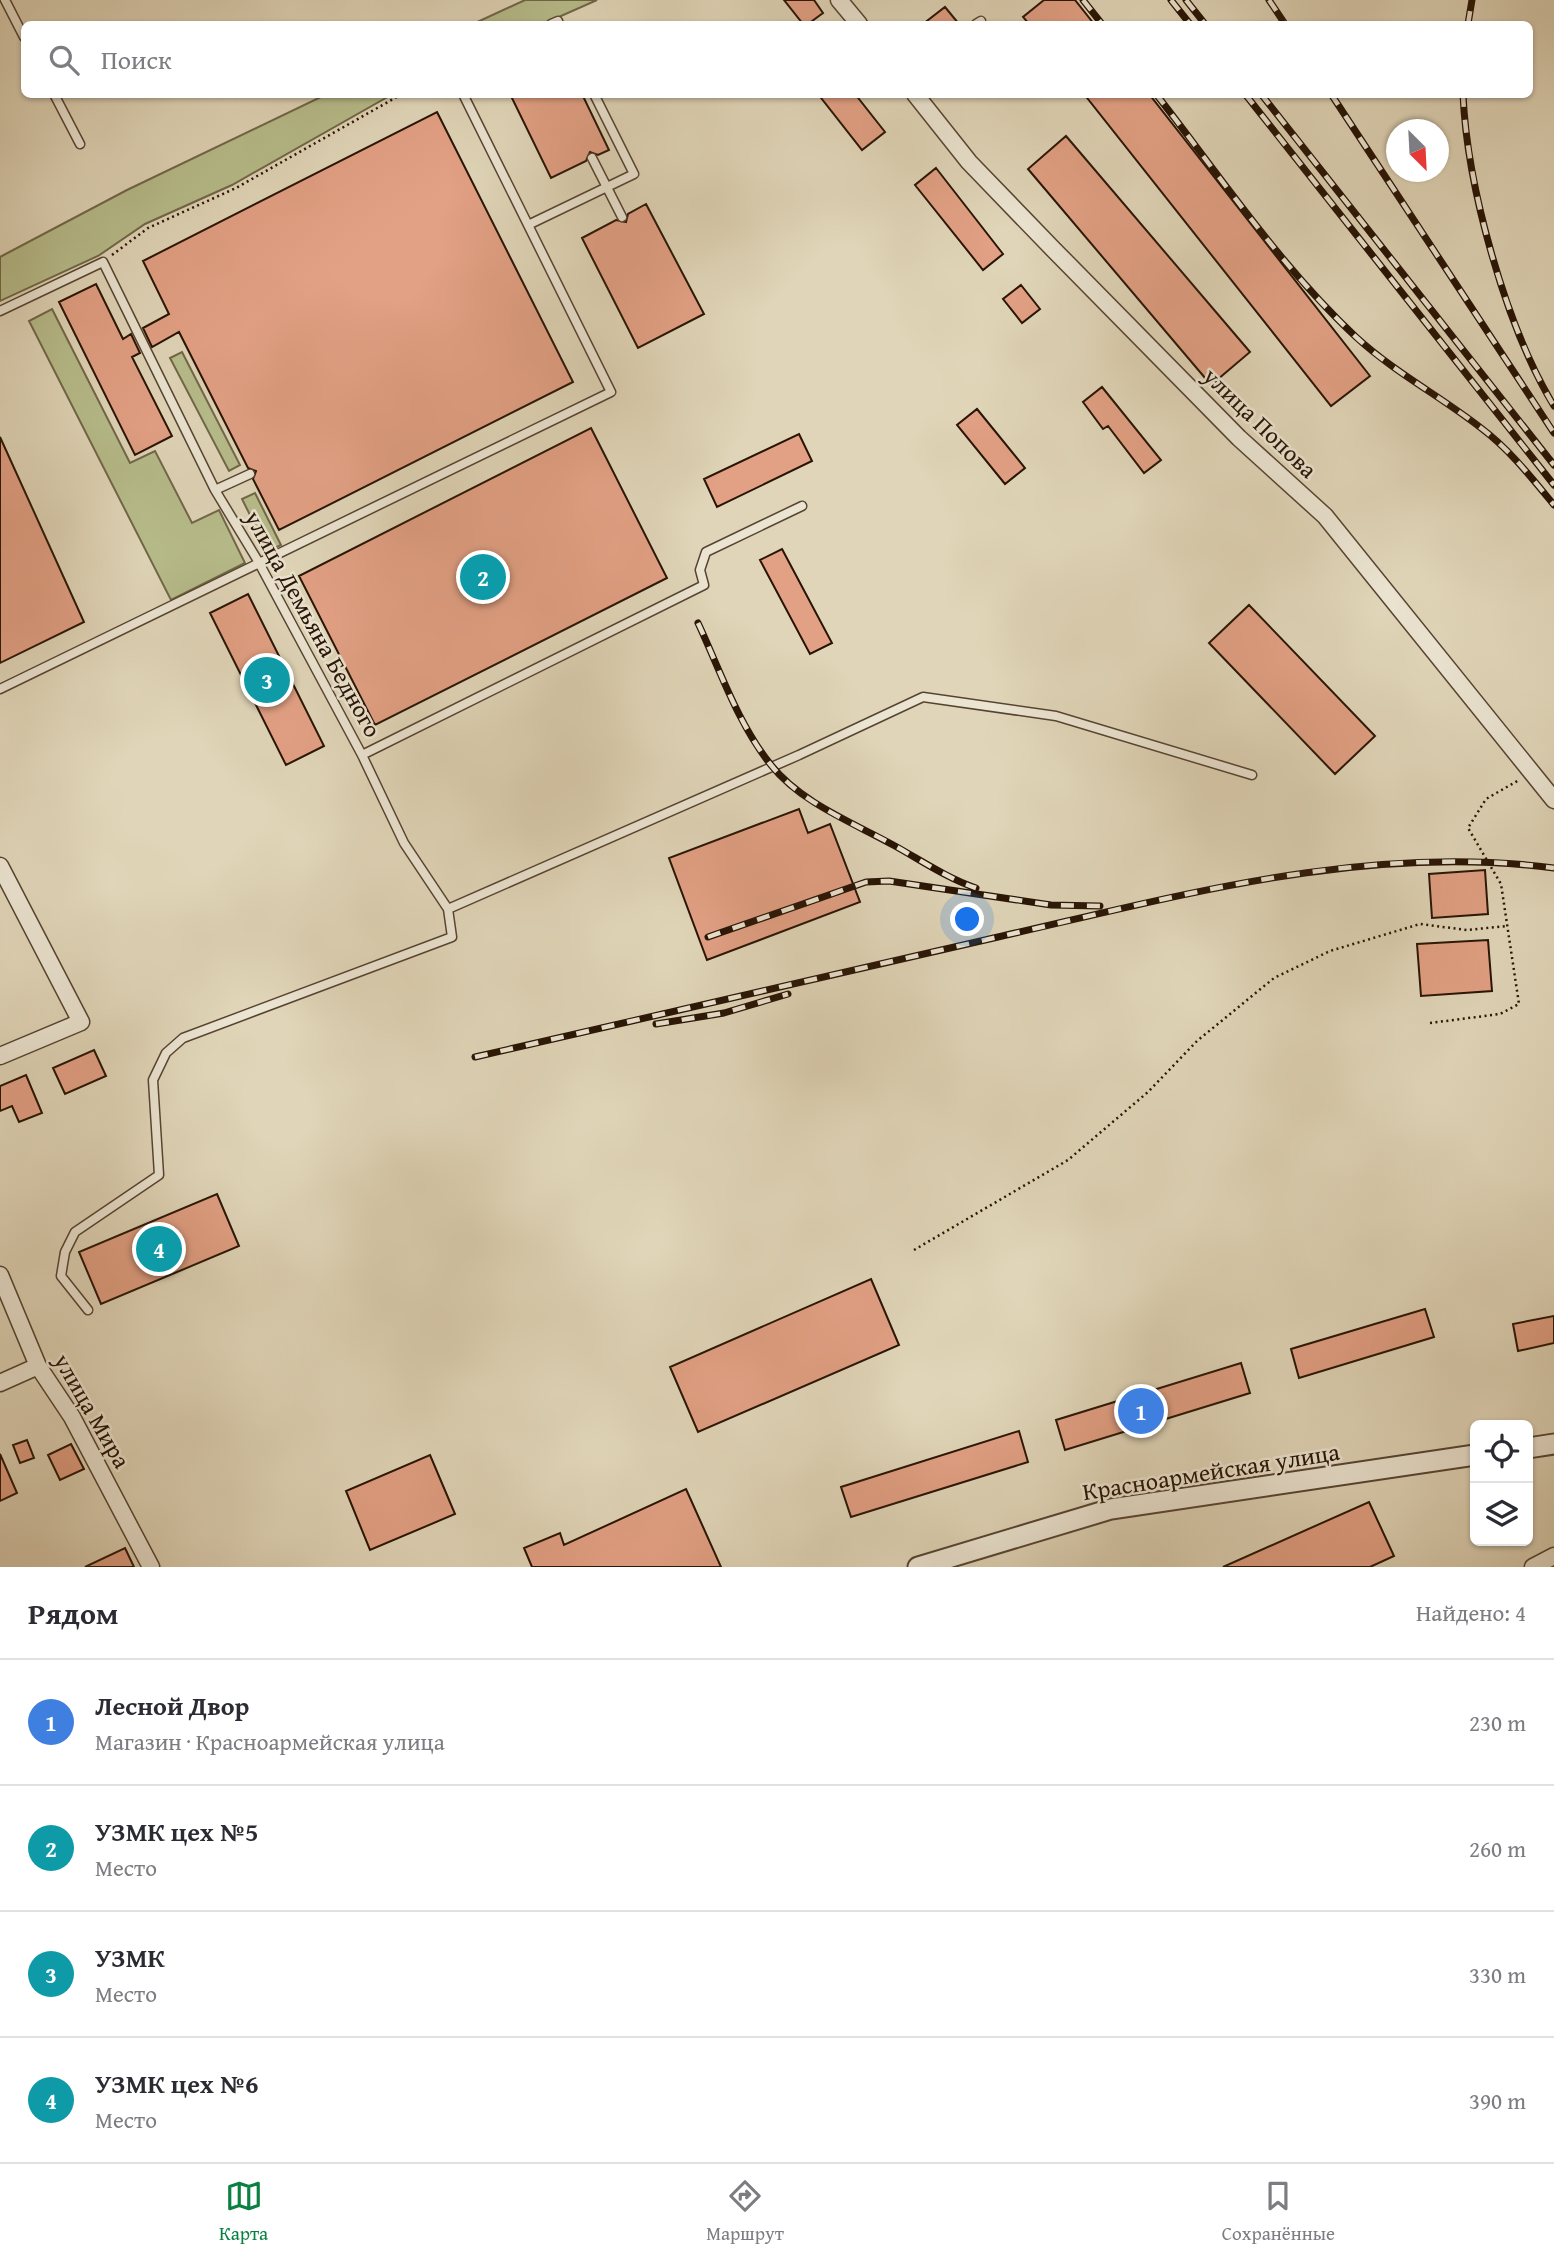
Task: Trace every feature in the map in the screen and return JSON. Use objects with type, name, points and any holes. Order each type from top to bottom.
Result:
[{"type":"street","points":[[839,0],[856,21]]},
{"type":"street","name":"улица Попова","points":[[918,98],[969,162],[1053,249],[1239,438],[1325,516],[1554,800]]},
{"type":"street","points":[[0,866],[81,1022],[0,1056]]},
{"type":"street","name":"улица Мира","points":[[0,1275],[38,1366],[77,1427],[151,1567]]},
{"type":"street","points":[[0,1383],[38,1366]]},
{"type":"street","points":[[1533,1448],[1553,1447]]},
{"type":"street","name":"Красноармейская улица","points":[[918,1567],[1111,1509],[1470,1456]]},
{"type":"street","points":[[1533,1567],[1554,1556]]},
{"type":"lane","points":[[5,0],[21,31]]},
{"type":"lane","points":[[56,98],[80,144]]},
{"type":"lane","points":[[0,689],[258,561],[611,392],[465,98]]},
{"type":"lane","points":[[528,225],[634,174],[596,98]]},
{"type":"lane","points":[[592,158],[622,217]]},
{"type":"lane","points":[[0,311],[103,262]]},
{"type":"lane","name":"улица Демьяна Бедного","points":[[103,262],[215,490],[258,561],[362,755],[704,585],[700,570],[706,552],[802,506]]},
{"type":"lane","points":[[215,490],[250,474]]},
{"type":"lane","points":[[447,909],[799,755],[923,697],[1056,716],[1252,775]]},
{"type":"lane","points":[[88,1310],[61,1276],[65,1251],[75,1232],[159,1175],[152,1080],[166,1053],[183,1038],[452,937],[447,909],[404,843],[362,755]]},
{"type":"path","points":[[103,262],[148,228],[236,188],[395,98]]},
{"type":"path","points":[[1430,1023],[1500,1014],[1519,1004],[1501,884],[1468,828],[1486,799],[1531,773]]},
{"type":"path","points":[[914,1250],[1068,1160],[1148,1092],[1197,1041],[1274,978],[1330,951],[1420,923],[1467,930],[1507,926]]},
{"type":"green space","points":[[525,0],[597,0],[550,21],[480,21]]},
{"type":"green space","points":[[319,98],[386,98],[232,185],[145,224],[98,256],[0,301],[0,257],[127,190]]},
{"type":"green space","points":[[52,309],[130,463],[155,451],[192,523],[219,510],[245,563],[171,600],[29,321]]},
{"type":"green space","points":[[182,352],[240,465],[229,471],[170,358]]},
{"type":"green space","points":[[255,493],[281,545],[268,551],[242,499]]},
{"type":"building","points":[[784,0],[814,0],[823,13],[812,21],[801,21]]},
{"type":"building","points":[[1044,0],[1075,0],[1092,21],[1026,21],[1023,17]]},
{"type":"building","points":[[945,7],[957,21],[927,21]]},
{"type":"building","points":[[512,98],[584,98],[609,150],[598,155],[590,152],[586,161],[551,178]]},
{"type":"building","points":[[821,98],[858,98],[885,132],[862,150]]},
{"type":"building","points":[[1087,98],[1152,98],[1370,376],[1331,406]]},
{"type":"building","points":[[437,112],[573,382],[279,530],[253,479],[256,471],[248,468],[179,332],[152,347],[143,328],[169,314],[143,261]]},
{"type":"building","points":[[1066,136],[1250,352],[1211,385],[1028,169]]},
{"type":"building","points":[[936,168],[1003,254],[983,270],[915,185]]},
{"type":"building","points":[[646,204],[704,314],[638,348],[582,238],[616,220],[626,222],[628,214]]},
{"type":"building","points":[[96,284],[123,339],[131,334],[140,353],[132,357],[172,436],[135,455],[59,302]]},
{"type":"building","points":[[1021,285],[1040,309],[1022,323],[1003,299]]},
{"type":"building","points":[[1102,387],[1161,460],[1144,473],[1108,426],[1103,429],[1083,402]]},
{"type":"building","points":[[977,409],[1025,468],[1005,484],[957,425]]},
{"type":"building","points":[[591,428],[667,578],[375,725],[299,576]]},
{"type":"building","points":[[799,434],[812,461],[717,507],[704,479]]},
{"type":"building","points":[[0,437],[84,622],[0,663]]},
{"type":"building","points":[[782,549],[832,643],[810,654],[760,560]]},
{"type":"building","points":[[248,594],[324,746],[286,765],[210,613]]},
{"type":"building","points":[[1249,605],[1375,736],[1335,774],[1209,643]]},
{"type":"building","points":[[799,809],[808,833],[830,824],[860,902],[707,960],[669,858]]},
{"type":"building","points":[[1485,870],[1488,914],[1432,918],[1429,874]]},
{"type":"building","points":[[1488,940],[1492,991],[1421,996],[1417,944]]},
{"type":"building","points":[[94,1050],[106,1076],[65,1094],[53,1068]]},
{"type":"building","points":[[26,1075],[42,1113],[19,1122],[12,1106],[0,1111],[0,1086]]},
{"type":"building","points":[[217,1194],[239,1246],[101,1304],[79,1252]]},
{"type":"building","points":[[871,1279],[899,1345],[698,1432],[670,1367]]},
{"type":"building","points":[[1425,1309],[1434,1337],[1299,1378],[1291,1349]]},
{"type":"building","points":[[1554,1316],[1554,1343],[1518,1351],[1513,1324]]},
{"type":"building","points":[[1241,1363],[1250,1393],[1065,1450],[1056,1420]]},
{"type":"building","points":[[1019,1431],[1028,1462],[851,1517],[841,1487]]},
{"type":"building","points":[[27,1440],[34,1458],[20,1463],[13,1445]]},
{"type":"building","points":[[71,1444],[84,1469],[60,1480],[48,1455]]},
{"type":"building","points":[[0,1454],[17,1493],[0,1501]]},
{"type":"building","points":[[430,1455],[455,1514],[370,1550],[346,1491]]},
{"type":"building","points":[[686,1489],[721,1567],[532,1567],[524,1548],[560,1533],[564,1545]]},
{"type":"building","points":[[1369,1502],[1394,1556],[1370,1567],[1223,1567]]},
{"type":"building","points":[[125,1548],[134,1567],[85,1567]]},
{"type":"railway","points":[[1083,0],[1100,21]]},
{"type":"railway","points":[[1171,0],[1188,21]]},
{"type":"railway","points":[[1186,0],[1203,21]]},
{"type":"railway","points":[[1269,0],[1283,21]]},
{"type":"railway","points":[[1468,21],[1472,0]]},
{"type":"railway","points":[[1159,98],[1276,251],[1328,310],[1386,361],[1491,436],[1554,505]]},
{"type":"railway","points":[[1248,98],[1554,485]]},
{"type":"railway","points":[[1264,98],[1554,465]]},
{"type":"railway","points":[[1334,98],[1554,433]]},
{"type":"railway","points":[[1463,98],[1472,171],[1492,255],[1520,337],[1554,406]]},
{"type":"railway","points":[[698,623],[749,732],[783,778],[829,811],[976,888]]},
{"type":"railway","points":[[475,1057],[1135,905],[1273,878],[1413,862],[1484,862],[1554,868]]},
{"type":"railway","points":[[708,937],[866,882],[889,881],[1051,905],[1100,906]]},
{"type":"railway","points":[[656,1024],[724,1013],[788,994]]},
{"type":"place","name":"УЗМК цех №5","points":[[483,577]]},
{"type":"place","name":"УЗМК","points":[[267,680]]},
{"type":"place","name":"УЗМК цех №6","points":[[159,1249]]},
{"type":"place","name":"Лесной Двор","points":[[1141,1411]]}]
